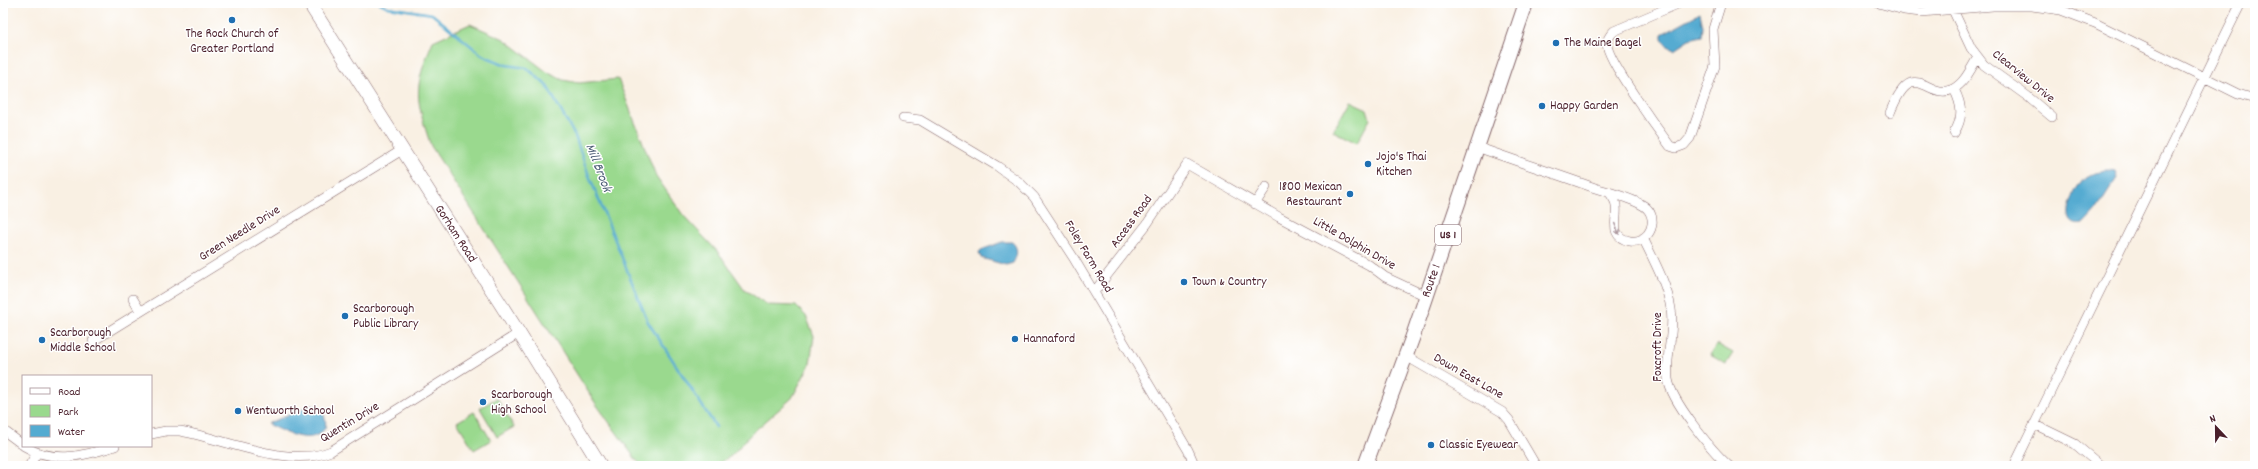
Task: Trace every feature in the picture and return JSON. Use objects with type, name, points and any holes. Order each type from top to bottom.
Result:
[{"type":"main road","name":"Gorham Road","points":[[309,3],[519,333],[601,466]]},
{"type":"main road","name":"Route 1","points":[[1366,466],[1406,356],[1526,3]]},
{"type":"street","points":[[1680,3],[1614,31],[1609,37],[1607,45],[1611,58],[1643,108],[1670,146],[1676,148],[1684,145],[1690,138],[1715,66],[1713,29],[1722,3]]},
{"type":"street","points":[[2014,466],[2241,3]]},
{"type":"street","points":[[1881,4],[1912,12],[1953,10],[1978,6],[2023,4],[2053,8],[2080,16],[2238,94],[2255,99]]},
{"type":"street","name":"Clearview Drive","points":[[1953,10],[1978,57],[1997,76],[2027,96],[2052,118]]},
{"type":"street","name":"Clearview Drive","points":[[1954,89],[1964,80],[1978,57]]},
{"type":"street","points":[[1890,113],[1901,91],[1911,83],[1922,84],[1942,90],[1954,89],[1959,99],[1962,115],[1954,133]]},
{"type":"street","name":"Foley Farm Road","points":[[903,118],[920,120],[997,166],[1023,185],[1040,205],[1094,292],[1196,466]]},
{"type":"street","points":[[1477,147],[1610,193],[1640,204],[1649,212],[1652,226],[1648,234],[1643,238],[1628,240],[1618,233],[1615,224],[1616,207],[1610,193]]},
{"type":"street","name":"Green Needle Drive","points":[[93,340],[402,150]]},
{"type":"street","name":"Access Road","points":[[1094,292],[1147,224],[1187,164]]},
{"type":"street","name":"Little Dolphin Drive","points":[[1187,164],[1255,204],[1369,265],[1385,277],[1426,296]]},
{"type":"street","points":[[1255,204],[1266,187]]},
{"type":"street","name":"Foxcroft Drive","points":[[1643,238],[1662,278],[1672,310],[1672,335],[1668,376],[1670,385],[1696,428],[1729,466]]},
{"type":"street","points":[[133,299],[140,311]]},
{"type":"street","name":"Quentin Drive","points":[[152,434],[166,431],[180,431],[284,456],[316,457],[331,451],[519,333]]},
{"type":"street","name":"Down East Lane","points":[[1406,356],[1502,412],[1509,420],[1536,466]]},
{"type":"street","points":[[2034,424],[2075,444],[2101,466]]},
{"type":"street","points":[[3,430],[22,445]]},
{"type":"street","points":[[25,447],[37,453],[53,457],[73,457],[111,447]]},
{"type":"street","points":[[29,466],[37,453]]},
{"type":"green space","points":[[470,24],[504,39],[547,72],[563,80],[579,83],[618,79],[656,176],[683,215],[718,252],[745,290],[768,305],[796,306],[806,316],[814,336],[810,364],[792,398],[751,434],[731,456],[715,466],[643,466],[637,461],[596,404],[431,146],[419,104],[418,93],[422,70],[433,41]]},
{"type":"green space","points":[[1350,101],[1367,109],[1370,119],[1357,143],[1333,131]]},
{"type":"green space","points":[[1717,344],[1733,353],[1726,364],[1710,355]]},
{"type":"green space","points":[[497,398],[514,427],[497,437],[480,408]]},
{"type":"green space","points":[[474,412],[491,440],[474,450],[457,422]]},
{"type":"water","points":[[1700,13],[1703,27],[1702,36],[1689,39],[1674,49],[1666,45],[1662,38],[1662,34]]},
{"type":"water","points":[[2108,171],[2115,172],[2117,178],[2096,211],[2084,224],[2075,224],[2070,220],[2070,204],[2073,195],[2082,180],[2095,173]]},
{"type":"water","points":[[1002,242],[1012,242],[1016,247],[1016,258],[1013,263],[1006,265],[981,258],[979,252],[981,250]]},
{"type":"water","points":[[312,405],[321,411],[326,420],[325,428],[313,437],[289,434],[267,424]]},
{"type":"waterway","name":"Mill Brook","points":[[380,3],[388,7],[432,14],[482,55],[506,65],[527,68],[547,86],[575,136],[588,173],[648,322],[716,427]]},
{"type":"place","name":"The Rock Church of Greater Portland","points":[[232,20]]},
{"type":"place","name":"The Maine Bagel","points":[[1556,43]]},
{"type":"place","name":"Happy Garden","points":[[1542,106]]},
{"type":"place","name":"Jojo's Thai Kitchen","points":[[1368,164]]},
{"type":"place","name":"1800 Mexican Restaurant","points":[[1350,194]]},
{"type":"place","name":"Town & Country","points":[[1184,282]]},
{"type":"place","name":"Scarborough Public Library","points":[[345,316]]},
{"type":"place","name":"Hannaford","points":[[1015,339]]},
{"type":"place","name":"Scarborough Middle School","points":[[42,340]]},
{"type":"place","name":"Scarborough High School","points":[[483,402]]},
{"type":"place","name":"Wentworth School","points":[[238,411]]},
{"type":"place","name":"Classic Eyewear","points":[[1431,445]]}]
